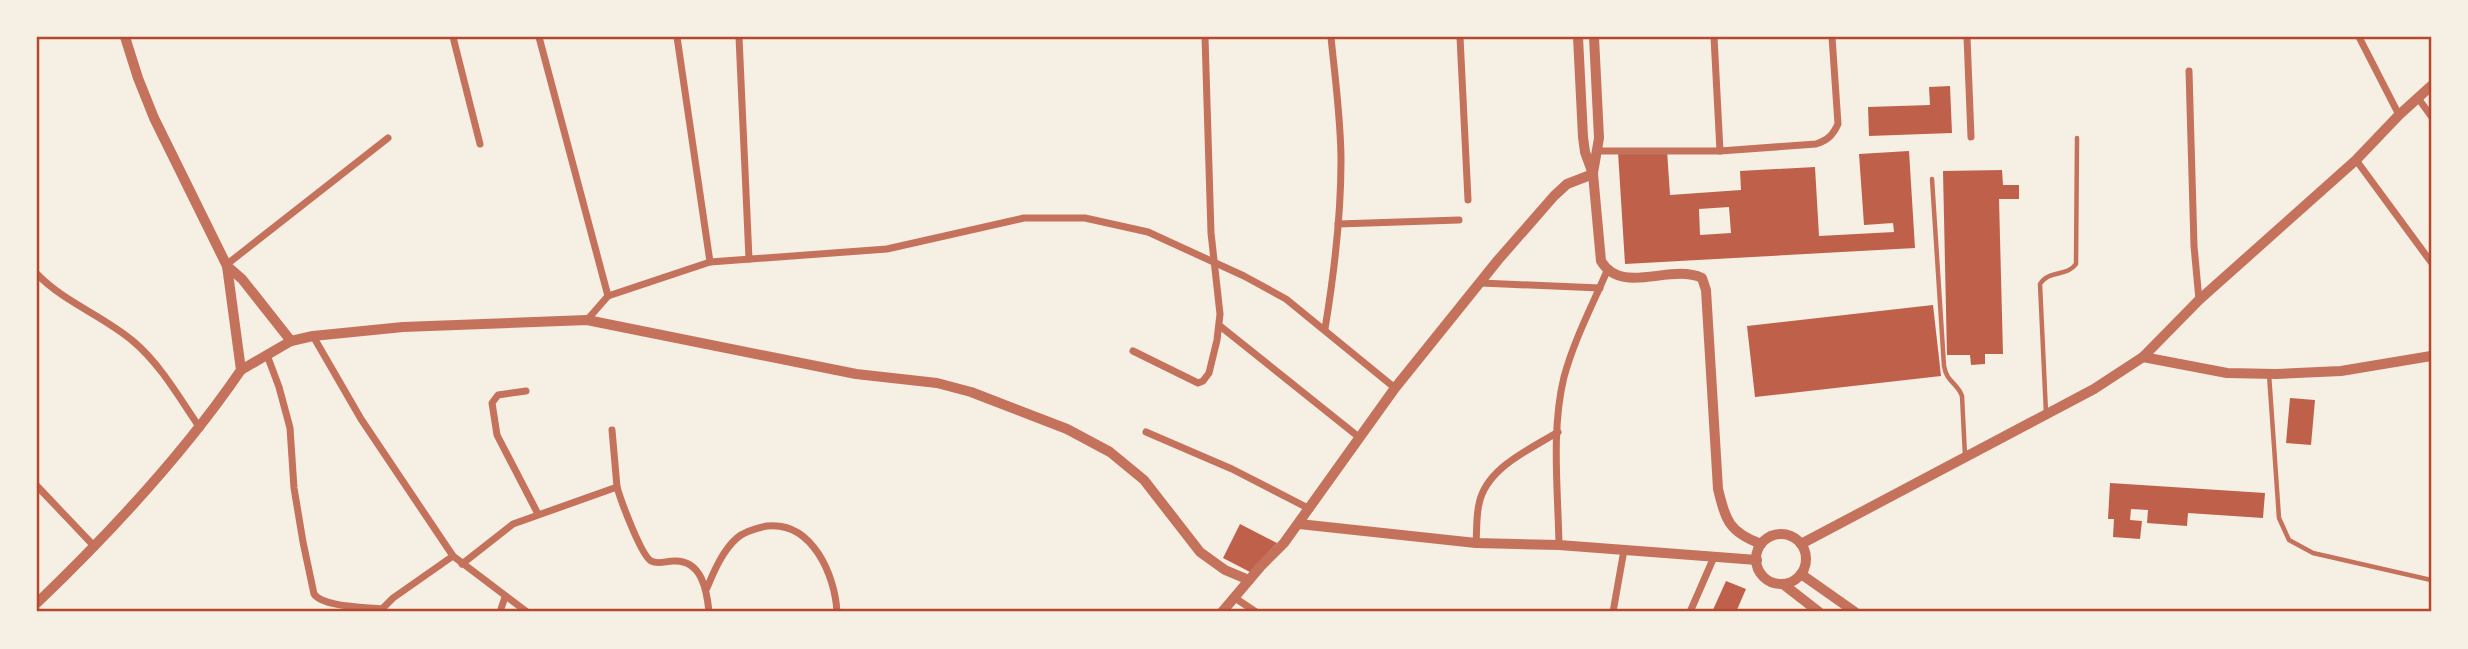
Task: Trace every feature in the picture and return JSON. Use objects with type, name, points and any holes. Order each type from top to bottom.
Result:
[{"type":"street","points":[[125,37],[154,118],[226,265],[241,370]]},
{"type":"street","points":[[453,37],[480,144]]},
{"type":"street","points":[[539,37],[608,296]]},
{"type":"street","points":[[677,37],[710,262]]},
{"type":"street","points":[[739,37],[749,259]]},
{"type":"street","points":[[1133,351],[1198,383],[1209,373],[1220,326],[1210,233],[1205,37]]},
{"type":"street","points":[[1325,329],[1338,224],[1340,130],[1331,37]]},
{"type":"street","points":[[1460,37],[1468,200]]},
{"type":"street","points":[[1578,37],[1583,136],[1585,152],[1593,174],[1601,261],[1614,276],[1625,278],[1688,274],[1702,278],[1706,290],[1718,489],[1725,518],[1734,530],[1742,537],[1761,544]]},
{"type":"street","points":[[1593,174],[1598,151],[1594,37]]},
{"type":"street","points":[[1714,37],[1720,151]]},
{"type":"street","points":[[1598,151],[1720,151],[1816,144],[1825,141],[1833,134],[1838,124],[1832,37]]},
{"type":"street","points":[[1967,37],[1971,137]]},
{"type":"street","points":[[2359,37],[2399,115]]},
{"type":"street","points":[[2189,71],[2194,246],[2199,300]]},
{"type":"street","points":[[1801,544],[2094,388],[2143,357],[2199,300],[2356,160],[2431,86]]},
{"type":"street","points":[[2418,98],[2431,116]]},
{"type":"street","points":[[226,265],[388,138]]},
{"type":"street","points":[[2356,160],[2431,262]]},
{"type":"street","points":[[1222,612],[1299,524],[1395,388],[1498,260],[1554,196],[1578,178],[1593,174]]},
{"type":"street","points":[[587,320],[608,296],[710,262],[887,249],[1024,218],[1085,218],[1148,232],[1213,260],[1286,299],[1395,388]]},
{"type":"street","points":[[1338,224],[1459,220]]},
{"type":"street","points":[[226,265],[242,279],[291,341]]},
{"type":"street","points":[[1559,545],[1558,432],[1564,379],[1575,345],[1607,271]]},
{"type":"street","points":[[37,274],[50,288],[135,343],[170,384],[200,428]]},
{"type":"street","points":[[1481,283],[1600,288]]},
{"type":"street","points":[[37,603],[95,547],[200,428],[241,370],[291,341],[313,335],[402,327],[587,320],[856,374],[936,383],[971,393],[1067,429],[1110,452],[1144,480],[1200,552],[1249,580]]},
{"type":"street","points":[[1220,326],[1360,438]]},
{"type":"street","points":[[313,335],[360,419],[453,556],[527,612]]},
{"type":"street","points":[[267,355],[290,428],[296,502],[317,599],[326,603],[381,611],[393,598],[453,556]]},
{"type":"street","points":[[2143,357],[2227,373],[2269,374],[2341,371],[2431,356]]},
{"type":"street","points":[[526,391],[498,396],[492,403],[497,435],[538,514]]},
{"type":"street","points":[[612,430],[617,487],[626,513],[648,558],[655,562],[687,564],[699,574],[707,588],[709,612]]},
{"type":"street","points":[[1146,432],[1232,469],[1310,509]]},
{"type":"street","points":[[1476,543],[1479,502],[1491,479],[1504,466],[1558,432]]},
{"type":"street","points":[[37,486],[95,547]]},
{"type":"street","points":[[462,564],[505,528],[617,487]]},
{"type":"street","points":[[1299,524],[1476,543],[1559,545],[1757,560]]},
{"type":"street","points":[[707,588],[727,549],[736,538],[761,527],[777,525],[799,532],[811,543],[834,587],[836,612]]},
{"type":"street","points":[[1783,584],[1793,583],[1801,574],[1806,557],[1801,544],[1788,535],[1779,533],[1761,544],[1757,560],[1761,572],[1766,578],[1783,584],[1819,612]]},
{"type":"street","points":[[1613,612],[1624,551]]},
{"type":"street","points":[[1690,612],[1714,557]]},
{"type":"street","points":[[1801,574],[1855,612]]},
{"type":"street","points":[[500,612],[505,597]]},
{"type":"street","points":[[1235,597],[1256,612]]},
{"type":"lane","points":[[2046,414],[2040,284],[2047,276],[2071,271],[2076,264],[2077,138]]},
{"type":"lane","points":[[1932,179],[1944,366],[1948,380],[1960,388],[1962,396],[1965,457]]},
{"type":"lane","points":[[2269,374],[2279,517],[2289,540],[2313,553],[2431,580]]},
{"type":"building","points":[[1950,86],[1952,133],[1869,136],[1868,107],[1930,105],[1929,87]]},
{"type":"building","points":[[1667,150],[1670,195],[1741,190],[1740,171],[1815,167],[1819,236],[1894,232],[1893,223],[1864,225],[1859,154],[1909,151],[1915,248],[1625,264],[1618,152]],"holes":[[[1729,207],[1731,233],[1700,235],[1699,209]]]},
{"type":"building","points":[[2002,170],[2003,185],[2019,185],[2019,199],[1999,199],[2003,354],[1985,354],[1985,364],[1971,365],[1970,355],[1947,355],[1943,171]]},
{"type":"building","points":[[1933,305],[1941,376],[1755,397],[1747,326]]},
{"type":"building","points":[[2290,398],[2315,400],[2311,445],[2286,443]]},
{"type":"building","points":[[2110,483],[2265,493],[2263,518],[2188,513],[2187,526],[2147,523],[2148,510],[2131,509],[2130,520],[2142,521],[2140,539],[2113,537],[2114,519],[2108,519]]},
{"type":"building","points":[[1240,524],[1277,543],[1250,572],[1223,558]]},
{"type":"building","points":[[1726,581],[1746,589],[1736,612],[1712,612]]}]
